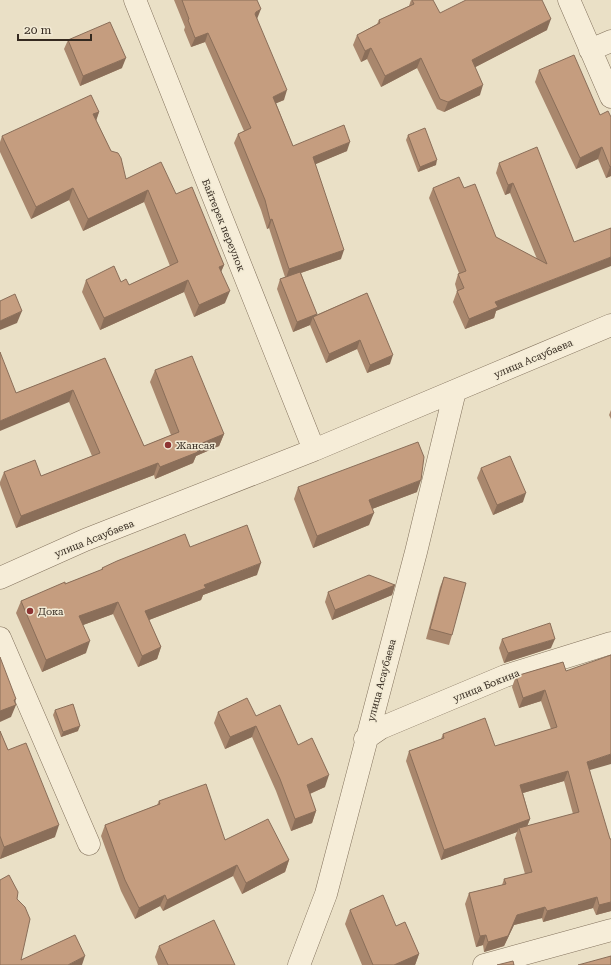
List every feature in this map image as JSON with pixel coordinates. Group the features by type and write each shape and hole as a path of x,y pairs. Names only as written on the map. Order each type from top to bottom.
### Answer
{"street":[{"name":"Байтерек переулок","path":"135,0 314,450"},
{"path":"568,0 611,97"},
{"path":"590,50 611,41"},
{"name":"улица Асаубаева","path":"0,578 85,540 314,450 611,325"},
{"name":"улица Асаубаева","path":"298,965 326,894 365,739 416,552 455,391"},
{"path":"0,638 89,844"},
{"name":"улица Бокина","path":"365,739 381,728 505,676 611,643"},
{"path":"484,965 611,930"}],"building":[{"path":"182,0 257,0 261,9 255,14 287,90 273,97 293,146 344,125 350,142 313,157 344,250 289,269 272,219 270,220 265,200 238,134 251,128 208,33 195,38"},
{"path":"412,0 433,0 440,13 466,0 542,0 551,19 472,60 483,85 448,102 440,99 421,58 385,76 371,48 365,51 357,35 380,23 379,20 414,4"},
{"path":"110,22 126,58 83,76 68,40"},
{"path":"574,55 600,115 608,111 611,117 610,167 602,147 580,158 539,70"},
{"path":"91,95 99,112 93,114 111,151 118,153 121,158 126,179 161,162 176,194 192,187 224,265 219,267 230,291 199,305 188,280 104,318 86,280 114,266 121,282 126,279 129,285 178,262 148,190 88,219 73,188 36,207 2,136"},
{"path":"425,128 437,160 420,167 408,135"},
{"path":"537,147 574,242 611,228 611,257 495,302 498,307 469,319 457,291 464,288 458,274 466,271 433,188 459,177 464,188 475,184 496,237 547,264 513,183 508,185 499,163"},
{"path":"300,272 317,314 297,322 280,279"},
{"path":"367,293 393,355 370,365 360,340 329,354 313,317"},
{"path":"15,294 22,311 0,321 0,301"},
{"path":"0,352 16,393 105,358 144,446 179,432 155,370 192,356 224,434 195,446 198,452 160,467 158,463 21,516 4,472 35,460 41,476 100,453 73,390 0,421"},
{"path":"418,442 424,457 421,480 369,500 374,513 317,536 298,487"},
{"path":"510,456 526,493 497,505 481,468"},
{"path":"247,525 261,563 204,585 206,588 145,611 161,647 142,656 118,602 79,616 90,641 46,660 21,601 65,582 65,584 103,569 102,568 117,561 185,534 190,547"},
{"path":"369,575 395,585 335,610 328,592"},
{"path":"444,577 466,583 452,635 430,629"},
{"path":"550,623 555,639 508,653 502,639"},
{"path":"611,655 611,754 587,762 611,839 611,902 599,905 597,897 547,911 545,907 517,915 508,936 488,942 486,935 480,936 469,893 506,884 504,879 532,872 519,828 579,812 568,771 520,785 530,819 444,850 409,751 444,738 443,734 485,718 495,746 557,727 545,690 523,698 516,676 563,662 566,671"},
{"path":"0,657 16,699 14,700 16,705 0,711"},
{"path":"247,698 256,716 280,705 298,745 312,738 329,775 307,785 316,811 295,819 280,779 256,726 230,737 218,712"},
{"path":"73,704 80,726 63,732 55,710"},
{"path":"0,731 8,750 26,743 59,825 4,847 0,836"},
{"path":"206,784 225,840 268,819 289,860 246,883 237,865 167,900 165,895 139,908 125,880 105,825 160,804 159,801"},
{"path":"9,875 18,892 17,899 25,907 30,919 21,960 75,935 85,956 68,965 0,965 0,880"},
{"path":"383,895 396,926 405,922 419,954 394,965 373,965 350,910"},
{"path":"214,920 235,965 168,965 159,946"},
{"path":"611,956 611,965 578,965"},
{"path":"513,961 514,965 497,965"}],"place":[{"name":"Жансая","path":"168,445"},
{"name":"Дока","path":"30,611"}]}
